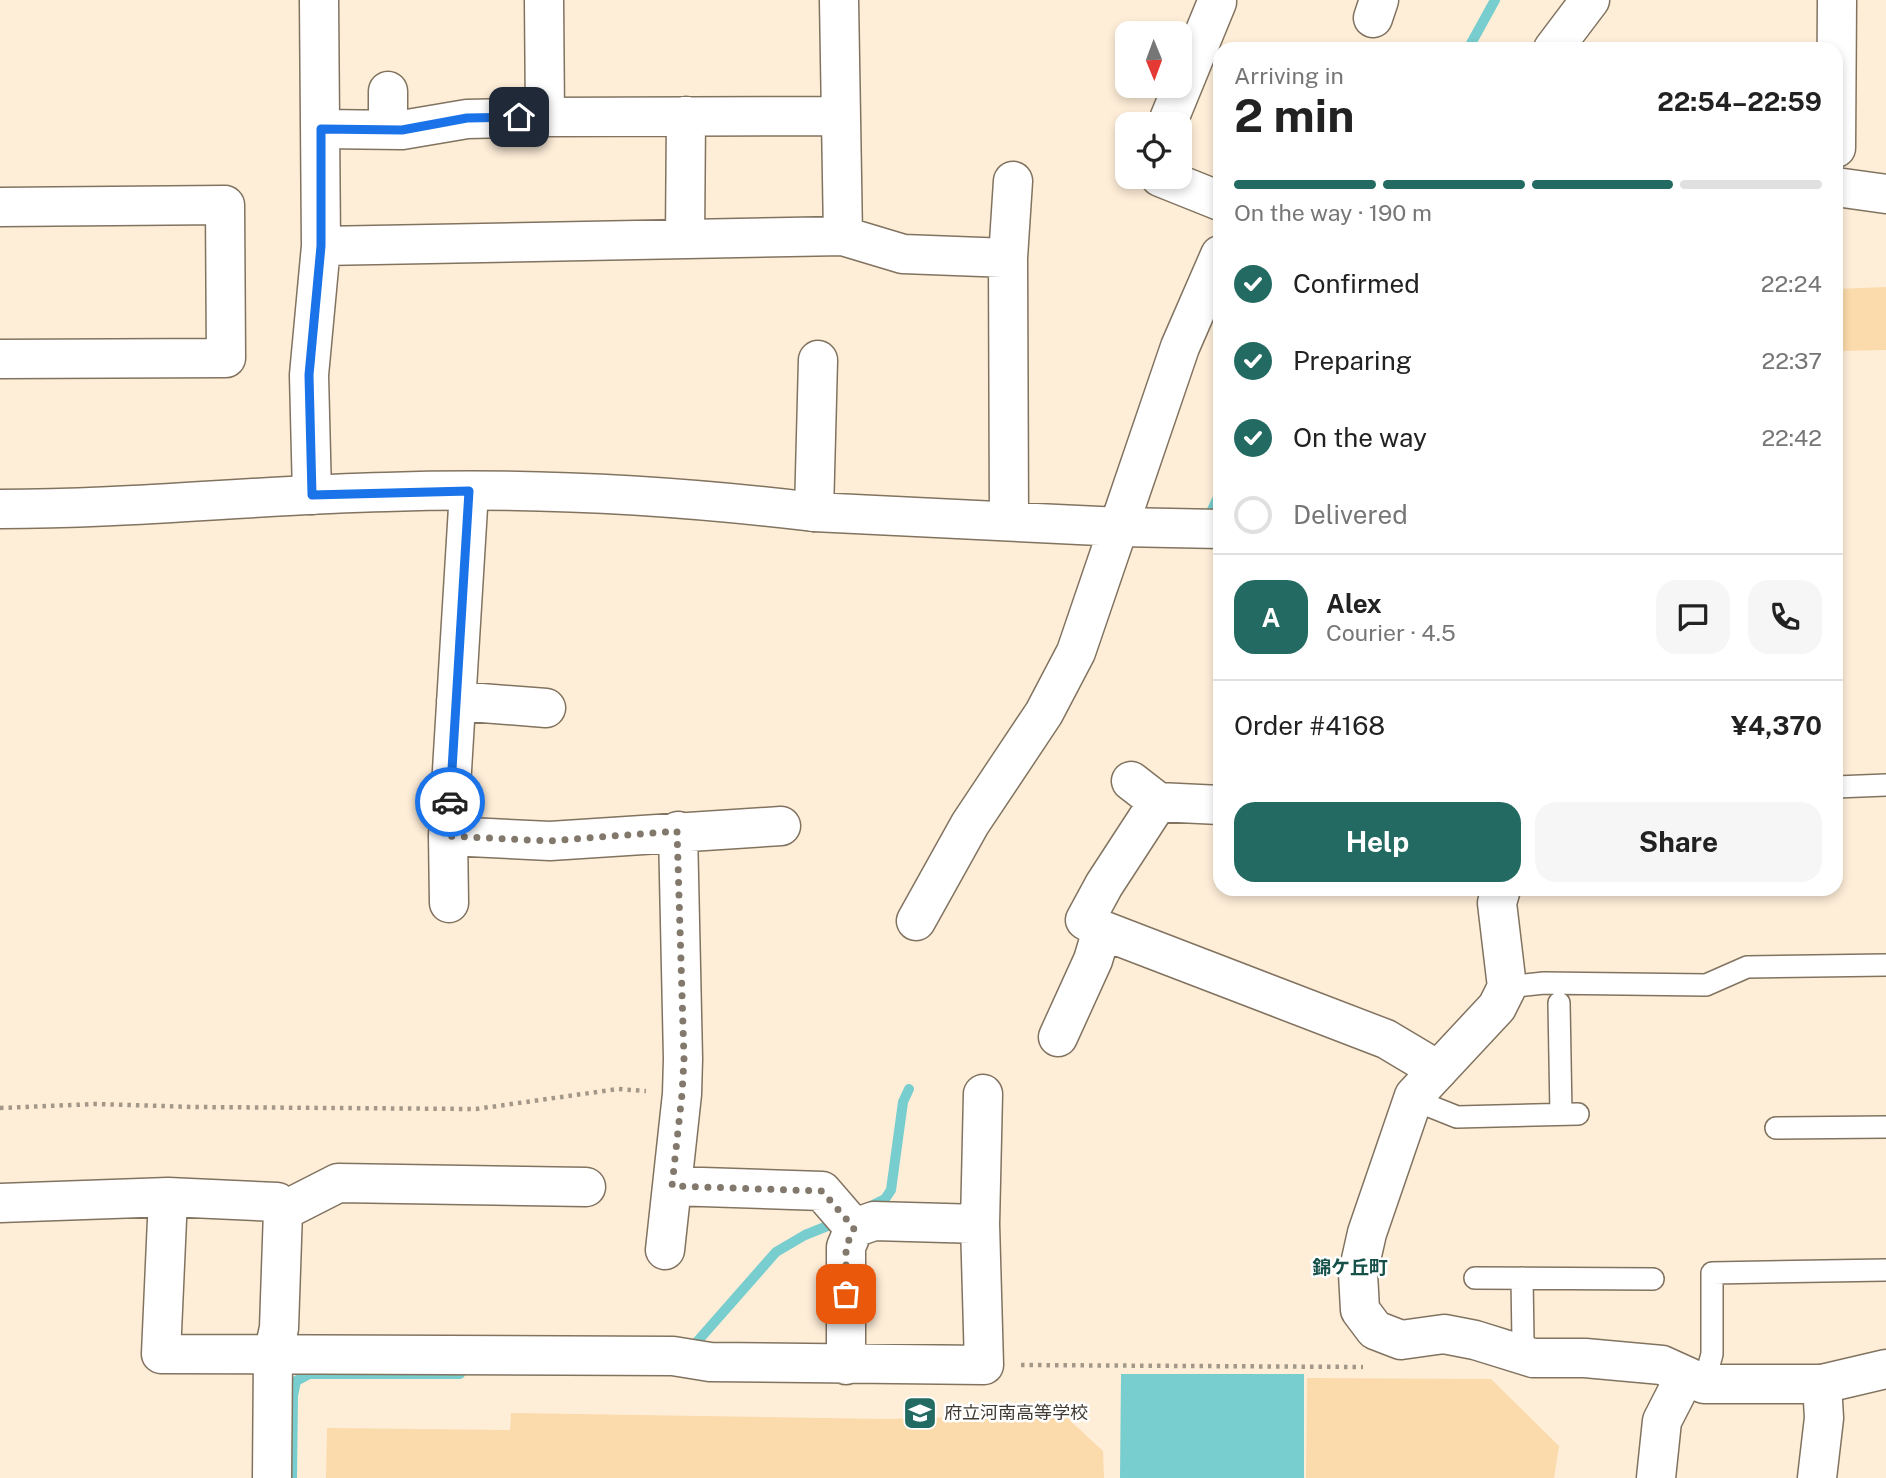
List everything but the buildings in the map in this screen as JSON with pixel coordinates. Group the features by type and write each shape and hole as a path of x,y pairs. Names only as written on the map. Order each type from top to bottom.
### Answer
{"street":[{"path":"312,495 309,375 321,246 319,0"},
{"path":"544,0 545,117"},
{"path":"839,0 843,236"},
{"path":"1558,42 1590,0"},
{"path":"1837,0 1837,42"},
{"path":"1172,112 1217,2"},
{"path":"388,90 388,130"},
{"path":"321,129 402,130 467,118 841,116"},
{"path":"685,239 686,117"},
{"path":"1009,522 1008,258 1013,181"},
{"path":"1843,188 1886,194"},
{"path":"1190,189 1213,198"},
{"path":"0,207 225,205 226,358 0,359"},
{"path":"321,246 843,236 903,254 1008,258"},
{"path":"916,921 964,834 1044,713 1076,652 1180,347 1213,271"},
{"path":"814,512 818,360"},
{"path":"449,903 448,836 469,491"},
{"path":"0,509 469,491 714,500 814,512 1009,522 1213,528"},
{"path":"456,701 546,708"},
{"path":"1213,804 1144,792 1104,886 1086,920 1102,930 1386,1039 1426,1083"},
{"path":"448,836 550,841 781,826"},
{"path":"666,1250 684,1059 677,831"},
{"path":"1499,896 1497,903 1507,987 1497,1007 1426,1083 1367,1233 1358,1273 1360,1310 1375,1330 1401,1340 1444,1334 1475,1340 1533,1358 1586,1358 1662,1365 1694,1380 1822,1384 1886,1369"},
{"path":"1058,1037 1093,960 1102,930"},
{"path":"168,1197 161,1354 681,1357 710,1362 984,1365 980,1224 983,1094"},
{"path":"283,1212 338,1183 586,1187"},
{"path":"672,1186 822,1191 848,1221 846,1365"},
{"path":"0,1203 168,1197 277,1202 283,1212 279,1328 273,1356 272,1478"},
{"path":"848,1221 980,1224"},
{"path":"1656,1478 1662,1421 1694,1380"},
{"path":"1817,1478 1824,1418 1822,1384"}],"lane":[{"path":"1843,786 1886,785"},
{"path":"1507,987 1544,983 1706,985 1747,967 1886,965"},
{"path":"1426,1083 1432,1107 1457,1117 1569,1114 1559,1003"},
{"path":"1776,1128 1886,1127"},
{"path":"1694,1380 1712,1354 1712,1273 1886,1270"},
{"path":"1475,1278 1653,1279"},
{"path":"1520,1354 1523,1341 1521,1278"}],"path":[{"path":"0,1108 95,1104 476,1109 618,1089 682,1094"},
{"path":"984,1365 1374,1367 1401,1340"}],"shaded area":[{"path":"1886,287 1886,350 1843,351 1843,289"},
{"path":"1307,1378 1491,1379 1559,1446 1554,1478 1306,1478"},
{"path":"511,1413 887,1419 1063,1414 1103,1451 1104,1478 326,1478 327,1428 510,1430"}],"water":[{"path":"1121,1374 1304,1374 1304,1478 1120,1478"}],"waterway":[{"path":"1472,42 1495,0"},
{"path":"867,1208 885,1199 891,1190 903,1102 909,1089"},
{"path":"688,1352 776,1252 805,1235 840,1221"},
{"path":"292,1478 293,1396 296,1381 309,1374 460,1374"}],"way so far":[{"path":"450,802 448,836 550,841 677,831 684,1059 672,1186 822,1191 854,1228 846,1247 846,1294"}],"place":[{"name":"府立河南高等学校","path":"920,1413"}],"district":[{"name":"錦ケ丘町","path":"1350,1267"}],"route":[{"path":"450,802 469,491 312,495 309,375 321,246 321,129 402,130 467,118 519,117"}]}
